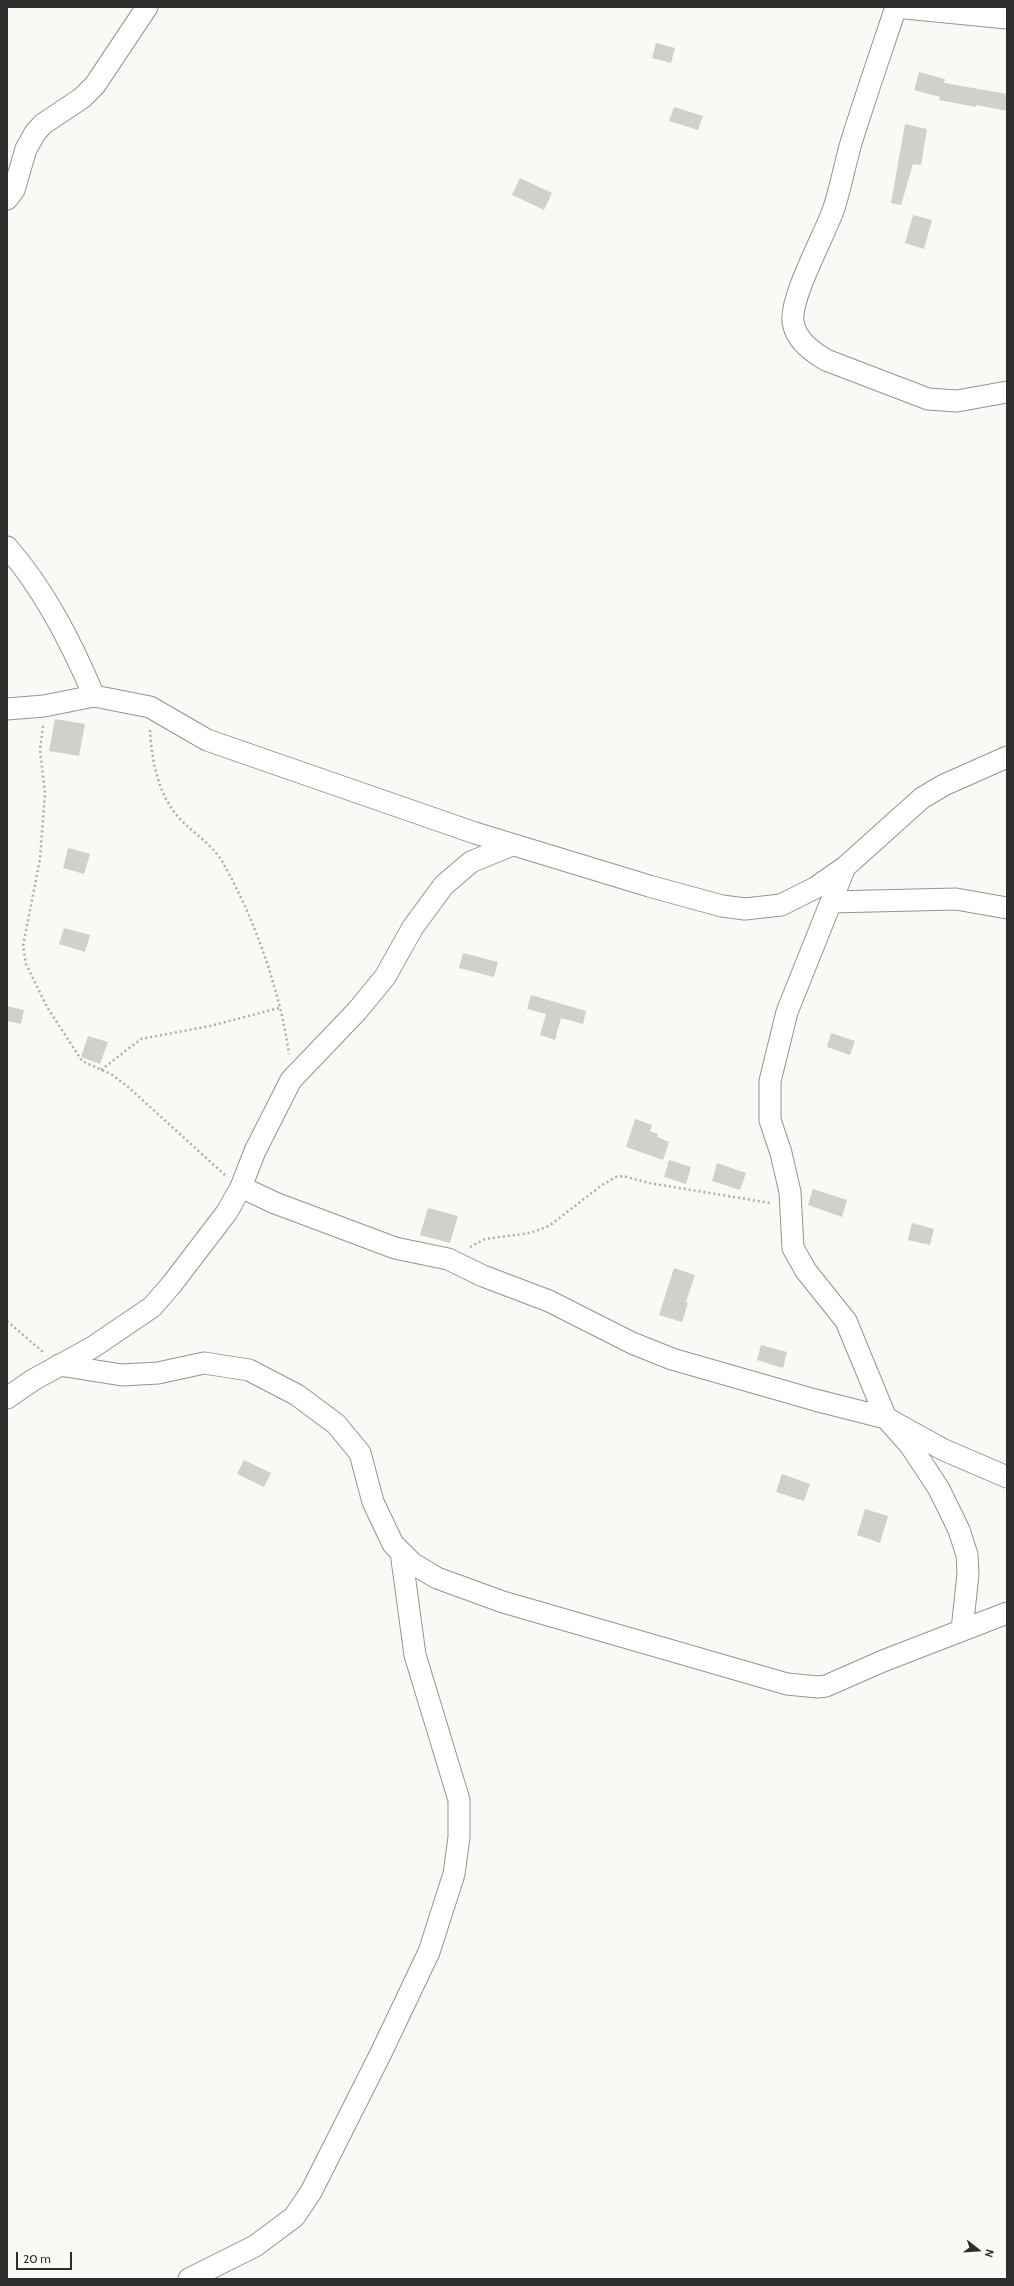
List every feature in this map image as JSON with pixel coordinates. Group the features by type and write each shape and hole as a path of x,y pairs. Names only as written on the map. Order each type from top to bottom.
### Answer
{"street":[{"path":"7,199 14,190 26,149 35,133 44,124 82,98 95,85 147,7"},
{"path":"1007,18 946,10 895,7 851,144 834,209 797,299 793,316 796,332 803,343 814,353 826,360 919,397 957,401 1007,392"},
{"path":"7,547 24,566 55,618 79,661 94,696"},
{"path":"7,709 44,706 94,696 150,707 207,740 512,845 649,886 722,906 745,909 781,905 815,888 845,867 922,798 944,785 1007,757"},
{"path":"7,1398 59,1365 99,1343 152,1307 172,1284 227,1212 241,1187 255,1151 292,1080 357,1011 385,977 413,927 444,885 471,862 512,845"},
{"path":"845,867 787,1012 770,1081 770,1120 781,1153 790,1192 793,1248 806,1271 846,1321 886,1418 910,1446 938,1489 959,1530 967,1556 968,1574 962,1630"},
{"path":"831,902 956,899 1007,908"},
{"path":"241,1187 275,1203 395,1248 448,1259 483,1276 549,1301 632,1343 672,1359 815,1400 886,1418 944,1450 1007,1477"},
{"path":"59,1365 122,1375 138,1375 204,1363 249,1370 297,1395 336,1424 360,1453 373,1502 393,1544 412,1563 437,1578 503,1602 787,1684 818,1687 826,1686 1007,1613"},
{"path":"189,2279 254,2246 294,2217 311,2192 382,2053 429,1952 454,1874 459,1837 459,1800 415,1655 401,1552"}],"path":[{"path":"44,706 40,750 45,793 41,840 32,904 23,946 26,964 51,1014 82,1061 111,1074 127,1086 206,1160 241,1187"},
{"path":"150,707 152,758 162,791 183,822 223,861 248,911 286,1031 292,1080"},
{"path":"101,1070 141,1039 210,1026 279,1008"},
{"path":"448,1259 485,1239 530,1233 549,1226 602,1185 616,1177 623,1176 649,1183 668,1185 697,1192 790,1207"},
{"path":"7,1321 22,1336 59,1365"}],"building":[{"path":"656,43 675,48 671,63 652,58"},
{"path":"919,72 945,79 944,83 1007,94 1007,111 939,100 940,97 914,90"},
{"path":"674,107 703,116 698,130 669,121"},
{"path":"905,124 927,129 921,165 913,164 901,205 891,203"},
{"path":"520,178 552,193 544,210 512,195"},
{"path":"913,215 932,220 924,249 905,243"},
{"path":"55,719 85,724 79,756 49,751"},
{"path":"68,848 90,854 84,874 63,868"},
{"path":"64,928 90,935 85,952 59,944"},
{"path":"463,953 498,962 494,977 459,968"},
{"path":"531,995 586,1011 583,1024 561,1018 555,1040 540,1035 546,1014 527,1009"},
{"path":"7,1006 24,1010 21,1024 7,1021"},
{"path":"831,1033 855,1041 850,1055 827,1047"},
{"path":"88,1036 108,1042 100,1064 81,1057"},
{"path":"635,1119 652,1125 650,1131 658,1134 657,1137 669,1142 663,1160 626,1147"},
{"path":"669,1160 691,1167 686,1184 664,1177"},
{"path":"717,1163 746,1173 740,1190 712,1181"},
{"path":"813,1189 847,1200 842,1217 808,1205"},
{"path":"428,1208 458,1216 450,1243 420,1235"},
{"path":"912,1223 934,1229 930,1245 908,1240"},
{"path":"674,1268 695,1275 686,1302 688,1303 682,1322 659,1315"},
{"path":"761,1345 787,1352 783,1368 757,1360"},
{"path":"244,1460 271,1473 264,1487 237,1474"},
{"path":"782,1474 810,1484 804,1501 776,1492"},
{"path":"865,1509 888,1516 880,1543 857,1535"}]}
